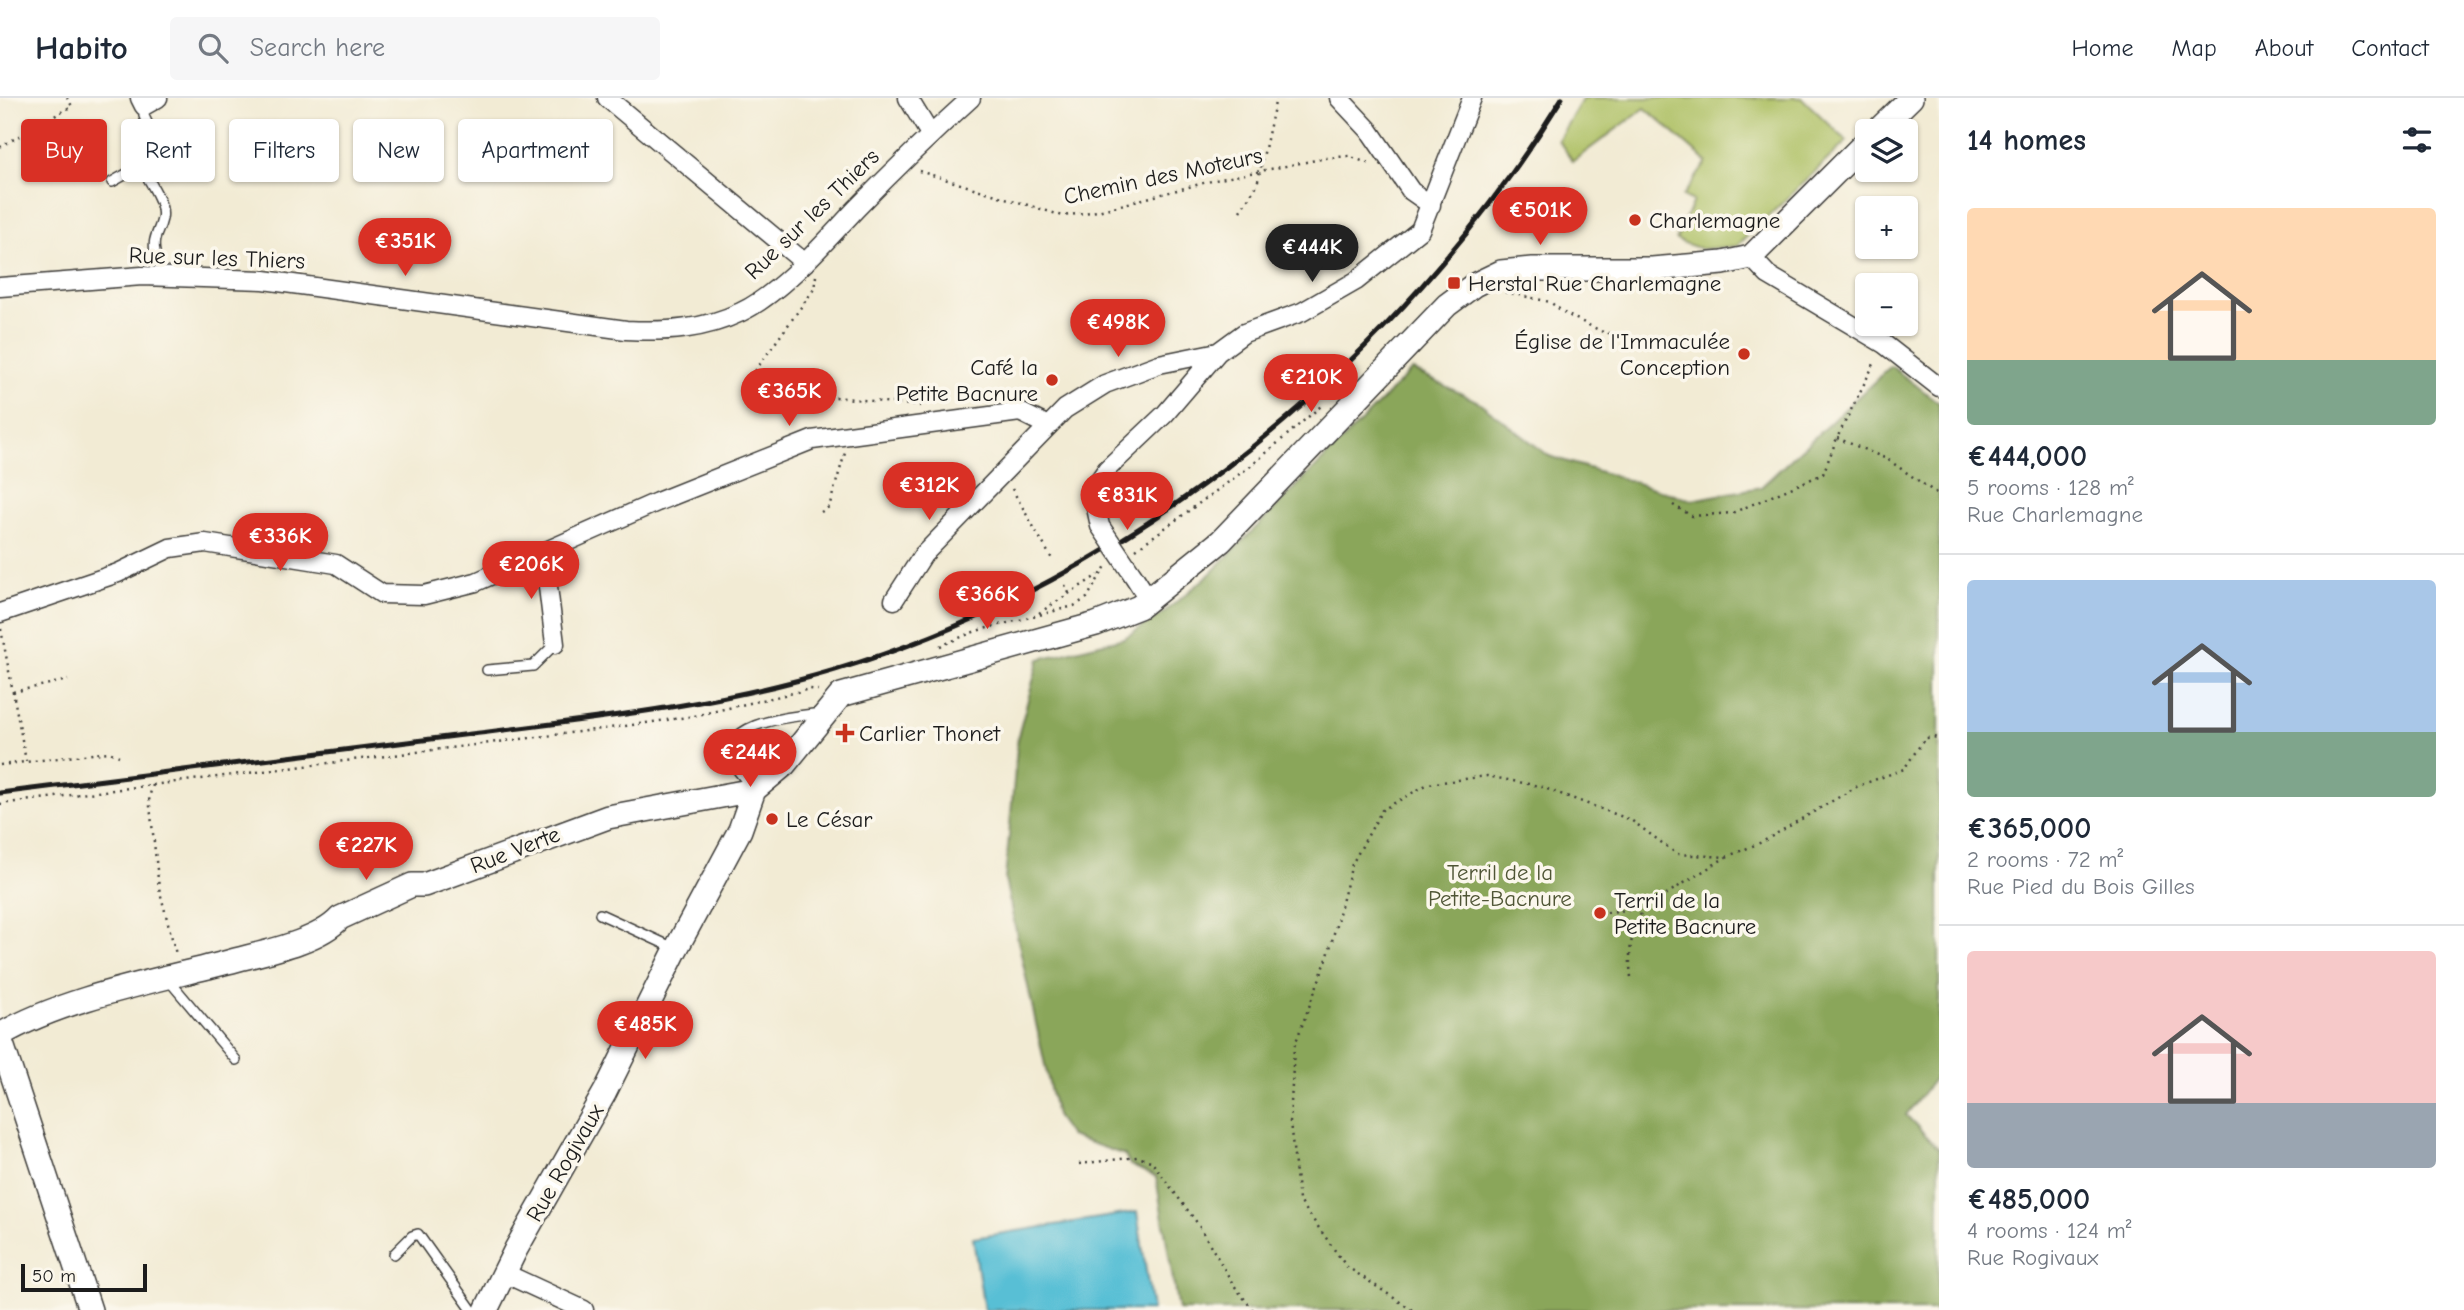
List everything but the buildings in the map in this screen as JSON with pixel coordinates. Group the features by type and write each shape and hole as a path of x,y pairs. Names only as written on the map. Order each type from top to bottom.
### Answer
{"street":[{"path":"607,98 804,263"},
{"path":"908,98 930,134"},
{"name":"Rue sur les Thiers","path":"0,287 142,276 264,280 626,330 680,331 700,327 744,311 804,263 930,134 971,98"},
{"path":"1339,98 1369,130 1411,191 1431,205"},
{"path":"1149,600 1100,526 1094,488 1107,469 1165,414 1218,352 1244,333 1302,312 1356,281 1420,230 1472,98"},
{"path":"1889,119 1911,98"},
{"path":"754,790 784,765 841,695 1096,624 1149,600 1221,541 1447,305 1479,283 1505,272 1532,269 1652,269 1723,263 1751,257 1855,153"},
{"path":"1751,257 1768,275 1884,344 1939,387"},
{"path":"894,600 923,555 1065,409 1105,384 1159,364 1218,352"},
{"path":"0,613 118,573 170,548 188,543 205,543 336,564 382,594 424,595 466,584 544,554 657,502 799,445 849,432 1020,412 1048,426"},
{"path":"544,554 555,644"},
{"name":"Rue Verte","path":"0,1036 23,1021 281,947 332,927 340,918 412,885 424,885 608,817 754,790"},
{"name":"Rue Rogivaux","path":"486,1310 605,1093 744,819 754,790"},
{"path":"719,798 740,809 744,819"},
{"path":"0,1036 90,1310"},
{"path":"504,1273 584,1310"}],"lane":[{"path":"145,119 147,101"},
{"path":"112,181 121,176"},
{"path":"149,182 163,209 162,220 153,239 155,252"},
{"path":"487,670 533,666 555,644"},
{"path":"754,790 734,765 734,741 741,732 749,726 830,707"},
{"path":"600,914 676,949"},
{"path":"174,976 236,1060"},
{"path":"394,1254 412,1236 418,1234 472,1310"}],"path":[{"path":"0,147 72,106 67,98"},
{"path":"1240,211 1257,185 1276,98"},
{"name":"Chemin des Moteurs","path":"899,165 1063,216 1098,211 1215,180 1349,156 1387,171 1396,171"},
{"path":"804,263 817,277 814,289 745,385 747,388 928,407"},
{"path":"1479,283 1497,290 1550,302 1566,314 1603,332 1661,342"},
{"path":"1673,505 1692,516 1732,513 1823,474 1837,438 1884,344"},
{"path":"1136,549 1252,465 1330,397"},
{"path":"821,512 829,507 849,432"},
{"path":"1837,438 1887,459 1939,495"},
{"path":"1003,473 1052,559"},
{"path":"1037,615 1098,575 1107,565"},
{"path":"930,649 976,631 1074,606 1087,598 1098,575"},
{"path":"1065,585 1069,593"},
{"path":"0,626 26,761"},
{"path":"13,692 68,680"},
{"path":"0,804 656,721 810,689 824,691 830,707"},
{"path":"1600,913 1643,908 1726,858 1762,842 1858,786 1904,769 1925,738 1939,737"},
{"path":"0,765 109,752 119,756"},
{"path":"1412,1310 1346,1266 1299,1200 1290,1122 1294,1046 1328,956 1352,864 1382,810 1428,784 1488,776 1539,786 1631,820 1677,854 1726,858"},
{"path":"153,785 149,797 159,888 174,976"},
{"path":"1631,977 1630,946 1635,922 1643,908"},
{"path":"1079,1164 1137,1157 1151,1161 1198,1224 1233,1284 1253,1310"}],"green space":[{"path":"1583,98 1802,98 1847,141 1737,246 1701,249 1676,240 1693,201 1683,196 1707,162 1645,108 1573,161 1558,140"},
{"name":"Terril de la Petite-Bacnure","path":"1891,366 1939,403 1939,1073 1906,1115 1939,1149 1938,1310 1178,1310 1156,1177 1130,1165 1125,1155 1070,1136 1056,1116 1005,880 1018,736 1039,659 1124,638 1162,614 1210,574 1412,370 1479,402 1549,456 1692,500 1761,487"}],"water":[{"path":"1137,1212 1152,1310 984,1310 973,1238"}],"railway":[{"path":"0,793 551,724 694,703 742,694 835,670 945,631 1052,580 1153,519 1250,449 1339,371 1422,286 1496,194 1562,98"}],"place":[{"name":"Charlemagne","path":"1635,220"},
{"name":"Herstal Rue Charlemagne","path":"1454,283"},
{"name":"Église de l'Immaculée Conception","path":"1744,354"},
{"name":"Café la Petite Bacnure","path":"1052,380"},
{"name":"Carlier Thonet","path":"845,733"},
{"name":"Le César","path":"772,819"},
{"name":"Terril de la Petite Bacnure","path":"1600,913"}]}
